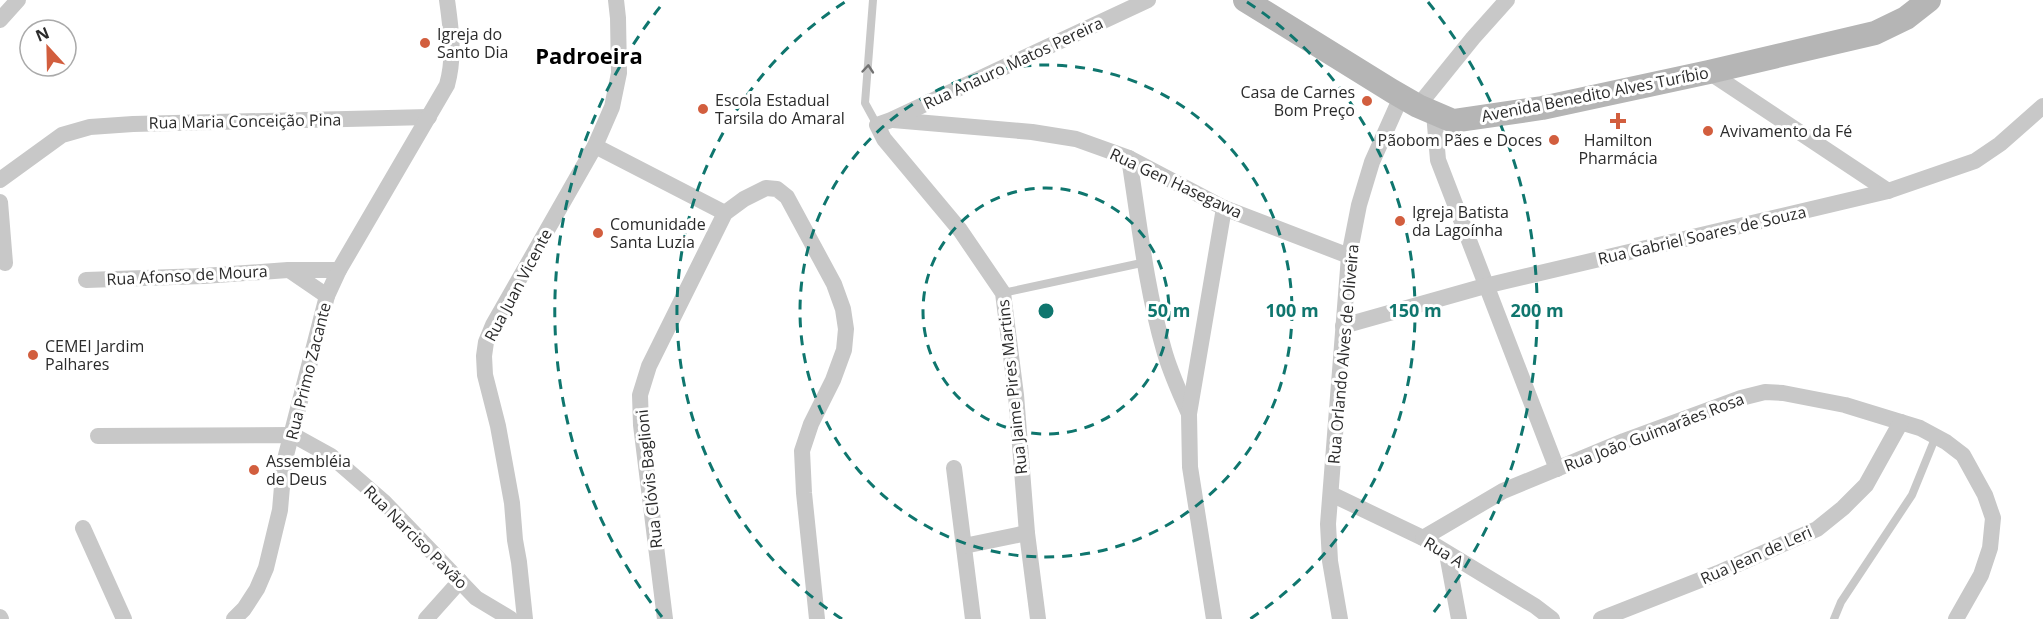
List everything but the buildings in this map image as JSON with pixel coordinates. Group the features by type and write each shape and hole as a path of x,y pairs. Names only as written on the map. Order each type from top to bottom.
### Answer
{"main road":[{"name":"Avenida Benedito Alves Turíbio","path":"1245,0 1418,105 1453,121 1531,109 1709,72 1875,33 1909,9 1929,0"}],"street":[{"path":"3,19 18,0"},
{"name":"Rua Primo Zacante","path":"234,619 244,609 266,568 280,510 284,463 327,296 339,270 447,85 452,68 452,43 447,0"},
{"name":"Rua Juan Vicente","path":"525,619 519,562 514,540 512,503 498,426 485,375 484,356 493,325 595,146 612,107 619,74 616,0"},
{"name":"Rua Anauro Matos Pereira","path":"884,122 1148,0"},
{"name":"Rua Orlando Alves de Oliveira","path":"1340,619 1330,561 1328,524 1349,256 1359,205 1372,162 1507,0"},
{"path":"1709,72 1888,191"},
{"path":"1418,105 1485,286 1557,468"},
{"name":"Rua Gabriel Soares de Souza","path":"1344,326 1485,286 1888,191 1974,160 2000,144 2043,106"},
{"name":"Rua Maria Conceição Pina","path":"0,180 62,135 90,127 429,117"},
{"name":"Rua Gen Hasegawa","path":"884,122 1032,132 1076,139 1129,158 1224,208 1349,256"},
{"name":"Rua Jaime Pires Martins","path":"884,122 884,139 960,230 1003,294 1016,395 1027,533 1038,619"},
{"path":"595,146 725,213"},
{"path":"1129,158 1155,314 1175,383 1189,414"},
{"name":"Rua Clóvis Baglioni","path":"665,619 641,425 640,395 649,366 725,213 744,199 766,188 777,189 787,197 834,284 843,309 846,329 844,350 833,380 811,424 802,452 817,619"},
{"path":"0,202 5,263"},
{"path":"1214,619 1190,467 1189,414 1224,208"},
{"name":"Rua Afonso de Moura","path":"288,270 327,296"},
{"name":"Rua Afonso de Moura","path":"87,280 288,270 339,270"},
{"name":"Rua João Guimarães Rosa","path":"1423,538 1503,491 1557,468 1720,406 1765,392 1783,393 1845,405 1901,422 1936,436 1963,455 1986,495 1993,518 1990,548 1981,575 1956,619"},
{"name":"Rua Jean de Leri","path":"1601,619 1718,573 1817,529 1844,508 1866,485 1901,422"},
{"path":"98,436 293,435"},
{"name":"Rua Narciso Pavão","path":"293,435 331,456 384,502 476,598 511,619"},
{"path":"954,468 973,619"},
{"name":"Rua A","path":"1331,494 1423,538 1536,606 1552,619"},
{"path":"82,528 124,619"},
{"path":"964,546 1027,533"},
{"path":"1447,554 1459,619"},
{"path":"426,619 460,581"}],"lane":[{"path":"873,0 865,103 884,122"},
{"path":"1003,294 1146,262"},
{"path":"1834,619 1840,602 1912,495 1936,436"}],"place":[{"name":"Igreja do Santo Dia","path":"425,43"},
{"name":"Casa de Carnes Bom Preço","path":"1367,101"},
{"name":"Escola Estadual Tarsila do Amaral","path":"703,109"},
{"name":"Hamilton Pharmácia","path":"1618,121"},
{"name":"Avivamento da Fé","path":"1708,131"},
{"name":"Pãobom Pães e Doces","path":"1554,140"},
{"name":"Igreja Batista da Lagoínha","path":"1400,221"},
{"name":"Comunidade Santa Luzia","path":"598,233"},
{"name":"CEMEI Jardim Palhares","path":"33,355"},
{"name":"Assembléia de Deus","path":"254,470"}],"district":[{"name":"Padroeira","path":"589,56"}]}
